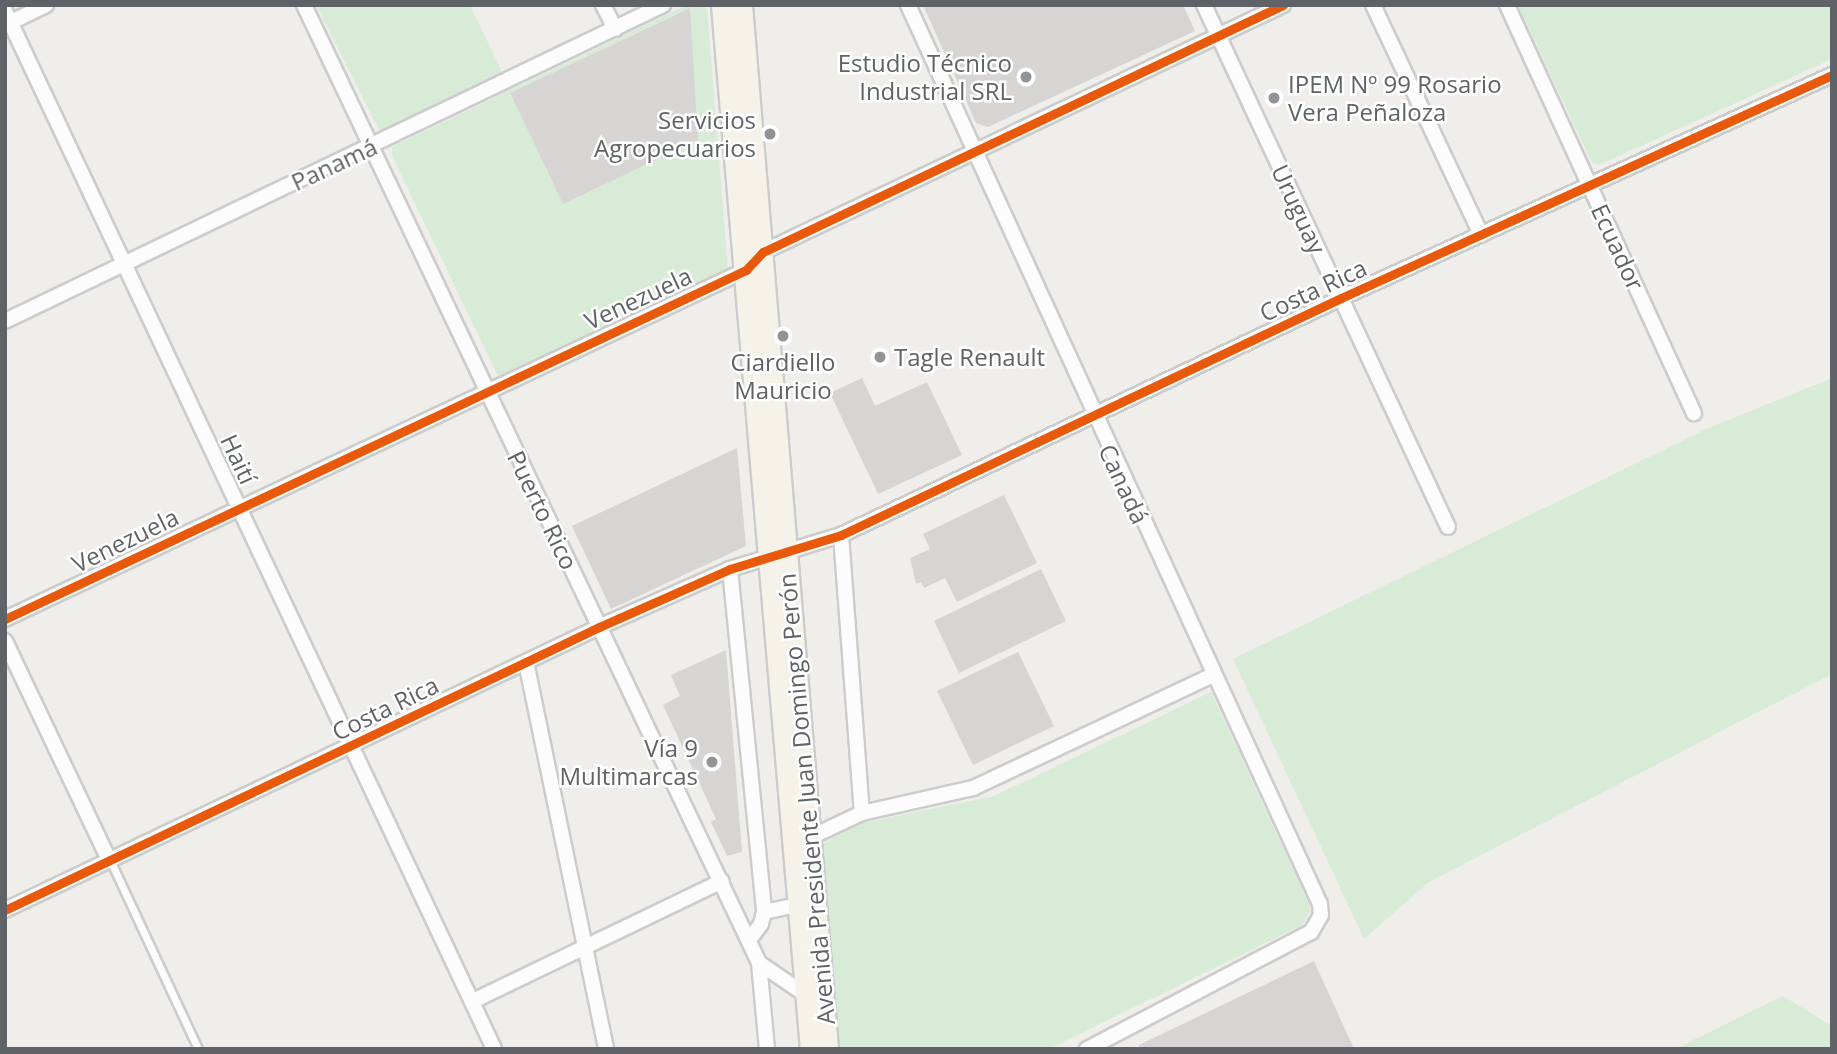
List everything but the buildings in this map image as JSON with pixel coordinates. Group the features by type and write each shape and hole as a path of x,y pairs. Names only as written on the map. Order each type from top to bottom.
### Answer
{"main road":[{"name":"Avenida Presidente Juan Domingo Perón","path":"722,5 746,270 809,838 827,1049"},
{"name":"Avenida Presidente Juan Domingo Perón","path":"741,5 763,252 798,905 811,1049"}],"street":[{"path":"7,19 46,5"},
{"name":"Puerto Rico","path":"303,5 759,962"},
{"path":"603,5 615,29"},
{"name":"Panamá","path":"5,321 663,5"},
{"name":"Canadá","path":"908,5 1092,415 1320,904 1318,924 1311,932 1087,1049"},
{"name":"Uruguay","path":"1204,5 1448,527"},
{"name":"Venezuela","path":"5,620 240,505 746,270 763,252 1283,5"},
{"path":"1373,5 1481,235"},
{"name":"Ecuador","path":"1507,5 1694,413"},
{"name":"Haití","path":"7,19 354,744 495,1049"},
{"name":"Costa Rica","path":"5,910 599,627 730,569 778,552 814,546 841,535 1341,298 1589,183 1832,75"},
{"path":"841,535 862,813"},
{"path":"730,569 764,912 761,924 749,940"},
{"path":"5,641 109,860"},
{"path":"526,662 606,1049"},
{"path":"809,838 862,813 973,788 1213,675"},
{"path":"473,1000 722,881"},
{"path":"764,912 798,905"},
{"path":"759,962 806,995"},
{"path":"759,962 767,1049"}],"lane":[{"path":"109,860 198,1049"}],"green space":[{"path":"316,5 470,5 503,74 380,132"},
{"path":"687,5 707,8 728,270 498,376 392,156 392,147","holes":["689,8 698,140 563,204 510,93"]},
{"path":"1518,5 1832,5 1832,59 1599,165 1592,163"},
{"path":"1832,378 1832,674 1429,882 1364,939 1233,659 1711,427"},
{"path":"1211,692 1309,904 1310,911 1302,925 1049,1049 836,1049 816,847 862,823 994,796"},
{"path":"1783,996 1832,1026 1832,1049 1675,1049"}],"cycle path":[{"path":"5,619 746,270 763,252 1283,5"},
{"path":"5,910 599,627 730,569 841,535 1341,298 1832,75"}],"place":[{"name":"Estudio Técnico Industrial SRL","path":"1026,77"},
{"name":"IPEM Nº 99 Rosario Vera Peñaloza","path":"1274,98"},
{"name":"Servicios Agropecuarios","path":"770,134"},
{"name":"Ciardiello Mauricio","path":"783,336"},
{"name":"Tagle Renault","path":"880,357"},
{"name":"Vía 9 Multimarcas","path":"712,762"}]}
